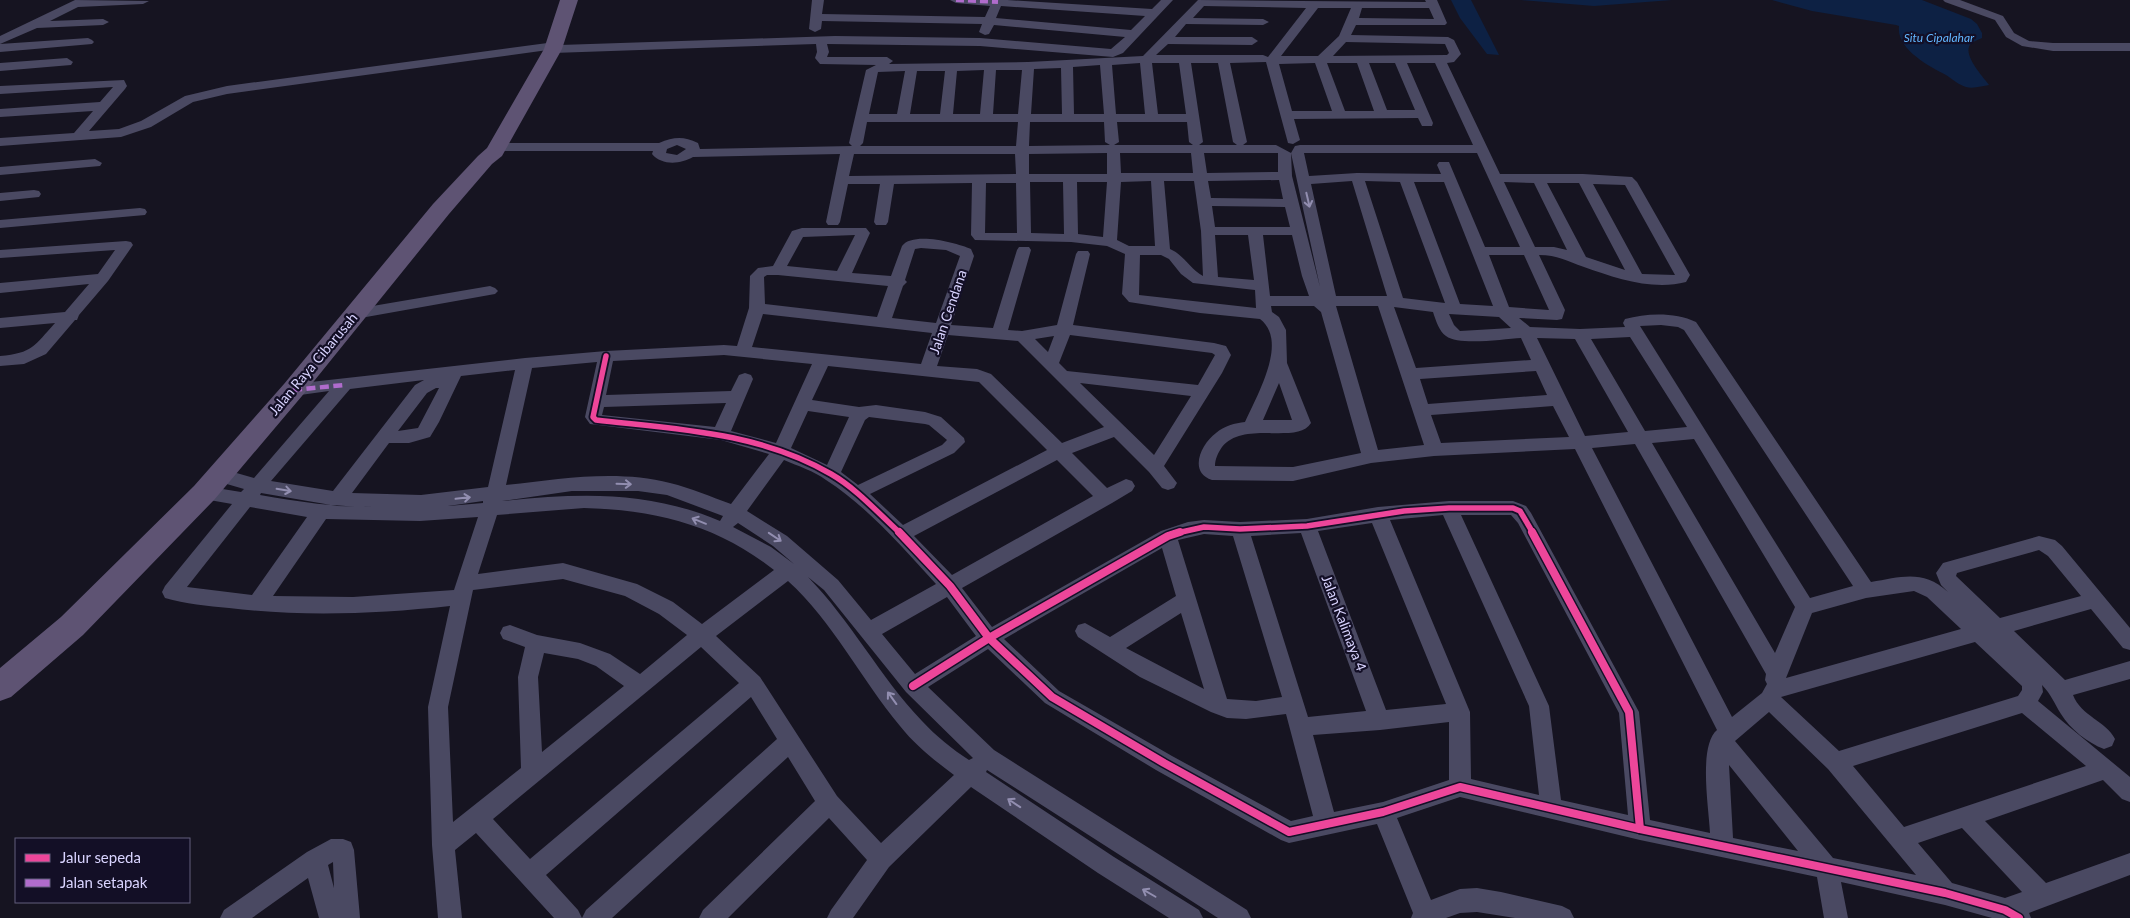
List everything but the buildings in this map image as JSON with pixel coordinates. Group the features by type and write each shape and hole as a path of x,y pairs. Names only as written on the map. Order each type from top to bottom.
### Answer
{"main road":[{"name":"Jalan Raya Cibarusah","path":"0,687 72,626 212,484 293,390 441,209 496,149 554,48 569,0"}],"street":[{"path":"0,29 59,0"},
{"path":"818,0 817,42 823,52 821,58 824,62 971,61 975,59 980,42 998,1"},
{"path":"956,0 998,1 1153,13"},
{"path":"0,142 121,133 132,130 189,99 227,90 373,69 554,48 817,42 980,42 1113,53 1119,50 1132,34 1168,0"},
{"path":"1949,0 1999,18 2010,35 2026,44 2061,47 2130,47"},
{"path":"0,41 81,2 143,1"},
{"path":"1152,117 1146,59 1202,2 1432,3 1441,22 1352,21"},
{"path":"1320,60 1335,49 1344,38 1352,21 1357,2"},
{"path":"1308,3 1268,60 1288,146 1303,180 1328,286 1325,304"},
{"path":"817,17 989,21 1132,34"},
{"path":"1182,21 1263,22"},
{"path":"30,26 103,22"},
{"path":"833,222 842,180 862,118 872,70 877,68 1028,66 1146,59 1362,61 1440,60 1454,57 1448,40 1344,38"},
{"path":"1164,40 1252,41"},
{"path":"0,48 88,42"},
{"path":"1185,59 1208,231 1200,308"},
{"path":"1223,59 1240,142"},
{"path":"1268,60 1286,115 1288,146 1285,176 1309,276 1325,304 1372,457"},
{"path":"1320,60 1340,115"},
{"path":"1286,115 1382,115 1425,120 1400,60"},
{"path":"1133,250 1130,294 1134,299 1200,308 1263,300 1325,304 1390,302 1552,316 1558,313 1440,60"},
{"path":"1362,61 1382,115"},
{"path":"0,67 67,62"},
{"path":"1106,62 1114,176 1110,242"},
{"path":"1067,63 1068,117"},
{"path":"986,117 990,66"},
{"path":"999,335 1024,244 1022,146 1028,66"},
{"path":"903,118 912,67"},
{"path":"946,117 951,67"},
{"path":"0,90 120,83 121,86 79,136"},
{"path":"0,113 104,106"},
{"path":"862,118 1192,118"},
{"path":"1196,146 1240,142 1288,146"},
{"path":"496,149 660,150 664,158 672,159 682,158 691,150 852,146 1480,146"},
{"path":"0,171 95,163"},
{"path":"1303,180 1405,177 1447,171 1503,312 1526,332 1725,736 1827,869 1836,918"},
{"path":"842,180 1114,176 1285,176"},
{"path":"1157,177 1163,251"},
{"path":"1357,177 1410,374 1434,450"},
{"path":"1405,177 1446,308 1447,330 1452,334 1459,336 1526,332 1580,334 1634,332"},
{"path":"1070,178 1071,238"},
{"path":"1480,251 1554,251 1579,258 1588,264 1657,280 1674,281 1680,279 1683,274 1630,182 1627,180 1619,178 1494,178"},
{"path":"1538,178 1579,258"},
{"path":"1583,178 1636,276"},
{"path":"881,222 888,179"},
{"path":"979,179 978,235 984,238 1024,244 1071,238 1110,242 1119,247 1133,250 1163,251 1174,256 1186,271 1204,280 1263,300"},
{"path":"0,197 34,194"},
{"path":"1205,202 1292,203"},
{"path":"0,224 140,212"},
{"path":"1255,230 1263,300 1278,330 1279,363 1302,423 1295,426 1252,426 1222,435 1212,446 1206,463 1207,469 1212,473 1293,474 1372,457 1434,450 1580,443 1639,436 1699,432"},
{"path":"778,270 797,234 802,232 861,231 863,233 842,276"},
{"path":"1208,231 1298,231"},
{"name":"Jalan Cendana","path":"898,282 910,246 916,243 923,242 966,252 968,256 927,371"},
{"path":"0,254 126,245 103,278 72,316 40,350 24,359 0,361"},
{"path":"1051,364 1064,330 1083,254"},
{"path":"742,351 757,308 757,276 763,271 778,270 898,282 883,323"},
{"path":"0,288 103,278"},
{"path":"355,314 490,291"},
{"path":"757,308 999,335 1022,336 1064,330 1220,350 1222,355 1214,373 1155,466"},
{"path":"0,323 72,316"},
{"path":"1805,607 1699,432 1630,326 1635,322 1682,321 1690,326 1866,590"},
{"path":"1580,334 1639,436 1773,687 1945,893"},
{"path":"1022,336 1155,466 1168,483"},
{"path":"293,390 453,376 525,363 606,356 742,351 977,375 985,378 1106,498"},
{"path":"606,356 593,417 596,420 721,434 781,452 831,474 857,493 901,534 950,586 990,638 1052,697 1289,832 1303,831 1383,812 1460,787 1640,829 1945,893 2012,914 2043,896 2130,864"},
{"path":"722,530 781,452 822,360"},
{"path":"450,918 443,845 438,707 463,590 493,502 525,363"},
{"path":"1252,426 1279,363"},
{"path":"1410,374 1542,365"},
{"path":"384,437 409,437 424,433 432,422 453,376"},
{"path":"337,499 420,389 453,376"},
{"path":"1064,376 1201,391"},
{"path":"721,434 745,379"},
{"path":"344,385 252,492 172,592 258,603 419,602 463,590 563,571 630,590 666,608 702,635 753,683 829,803 882,859"},
{"path":"596,400 738,397"},
{"path":"1421,410 1558,400"},
{"path":"803,404 861,413 876,411 930,419 950,432 955,438 956,442 948,449 857,493"},
{"path":"831,474 861,413"},
{"path":"901,534 1058,452 1116,429"},
{"path":"212,484 252,492 321,512 427,513 493,502 572,484 638,484 669,488 736,512 801,557 831,585 914,686 986,757 1239,918"},
{"path":"868,632 1126,486"},
{"path":"252,492 337,499 421,502 593,501 620,503 651,507 680,514 722,530 754,547 788,570 818,600 903,713 922,735 971,774 1128,881 1191,918"},
{"path":"1449,508 1539,706 1551,807"},
{"path":"914,686 990,638 1168,536 1188,529 1204,527 1307,526 1378,514 1449,508 1513,508 1520,511 1525,518 1629,712 1640,829"},
{"path":"258,603 321,512"},
{"path":"1378,514 1460,712 1460,787"},
{"name":"Jalan Kalimaya 4","path":"1307,526 1380,721"},
{"path":"1240,528 1294,703 1326,824"},
{"path":"1168,536 1219,706"},
{"path":"1836,762 2025,703 2033,692 2031,682 1948,580 1946,573 1950,568 2044,543 2054,551 2130,642"},
{"path":"443,845 702,635 788,570"},
{"path":"1805,607 1866,590 1915,583 1925,586 1987,630 2061,690 2064,704 2077,719 2104,738"},
{"path":"1109,648 1187,599"},
{"path":"1773,687 2095,600"},
{"path":"1722,846 1717,753 1725,736 1773,687 1805,607"},
{"path":"1084,631 1160,678 1219,706 1241,710 1268,709 1294,703"},
{"path":"510,633 536,643 580,651 603,660 640,685"},
{"path":"532,772 528,677 536,643"},
{"path":"2061,690 2130,670"},
{"path":"530,874 753,683"},
{"path":"2025,703 2106,769 2130,792"},
{"path":"1299,727 1380,721 1460,712"},
{"path":"594,918 790,741"},
{"path":"839,918 882,859 971,774 986,757"},
{"path":"1900,839 2106,769"},
{"path":"711,918 829,803"},
{"path":"1383,812 1424,917 1442,907 1466,900 1487,901 1562,918"},
{"path":"1966,817 2043,896"},
{"path":"477,818 570,918"},
{"path":"232,918 331,850 343,850 348,918"},
{"path":"315,860 331,918"}],"water":[{"path":"1451,0 1471,0 1499,55 1487,54 1460,18"},
{"path":"1521,0 1672,0 1594,6"},
{"name":"Situ Cipalahar","path":"1772,0 1922,0 1971,19 1977,24 1982,33 1982,38 1970,45 1970,57 1989,85 1972,88 1963,86 1923,62 1903,42 1899,34 1899,26 1812,11"}],"marked path":[{"path":"956,0 998,2"},
{"path":"293,390 344,385"}],"cycle path":[{"path":"606,356 593,417 596,420 721,434 781,451 831,474 857,493 901,534 950,586 989,638 1052,697 1164,763 1289,832 1383,812 1460,787 1640,829 1945,893 2005,910 2019,918"},
{"path":"913,686 989,638 1168,536 1188,529 1204,527 1240,529 1307,526 1404,511 1449,508 1513,508 1520,511 1525,518 1629,712 1640,829"}]}
